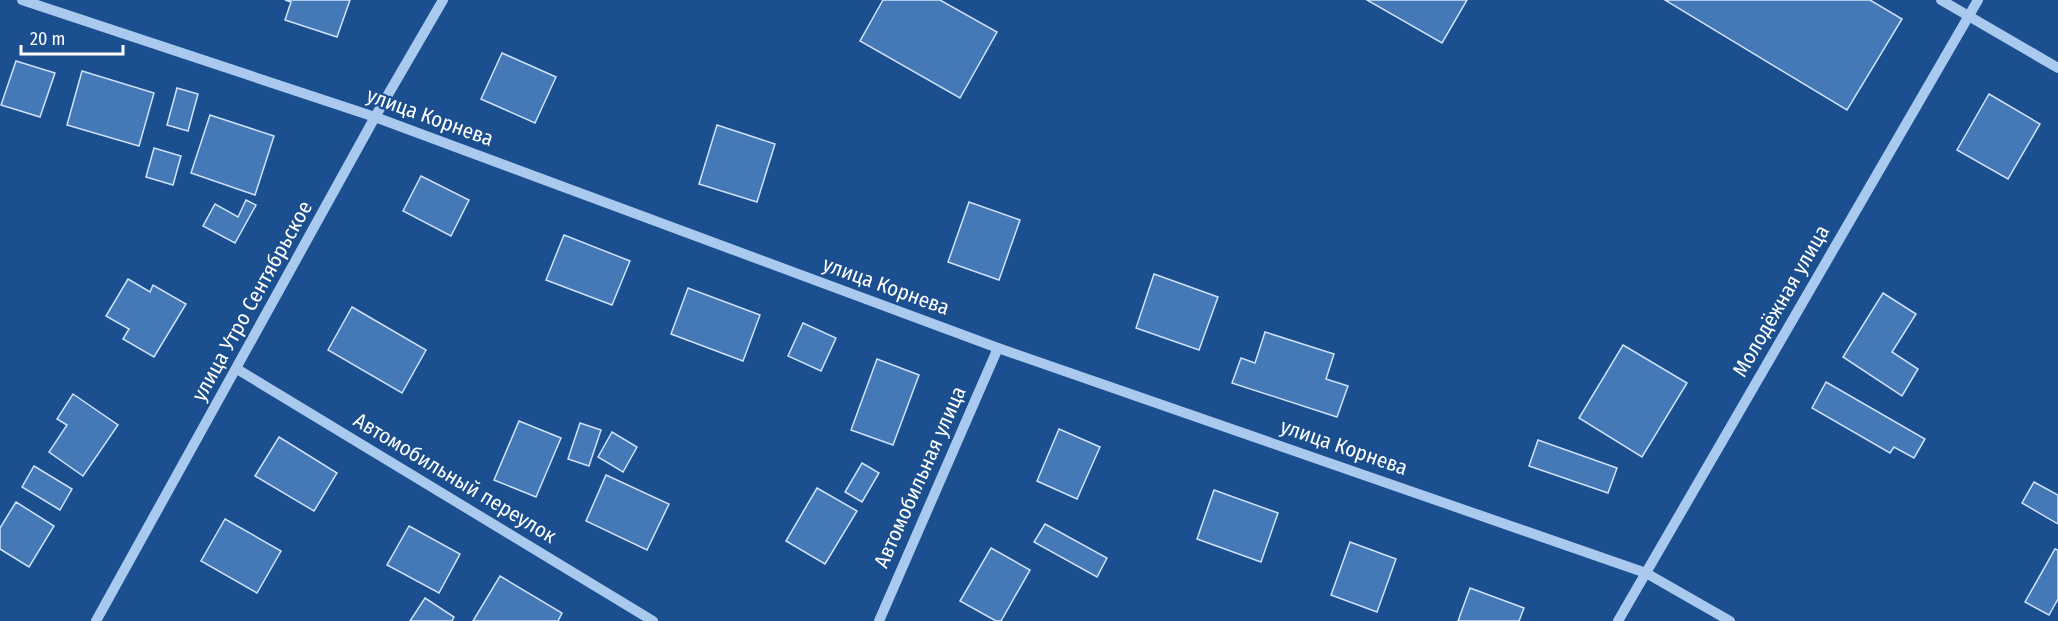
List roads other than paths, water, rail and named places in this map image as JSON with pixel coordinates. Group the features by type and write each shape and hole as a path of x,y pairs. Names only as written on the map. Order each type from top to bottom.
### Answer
{"street":[{"name":"улица Корнева","path":"22,0 375,117 998,348 1646,573 1730,621"},
{"name":"улица Утро Сентябрьское","path":"96,621 375,117 443,0"},
{"path":"1941,0 2058,68"},
{"name":"Молодёжная улица","path":"1617,621 1978,0"},
{"name":"Автомобильная улица","path":"879,621 998,348"},
{"name":"Автомобильный переулок","path":"237,369 653,621"}]}
